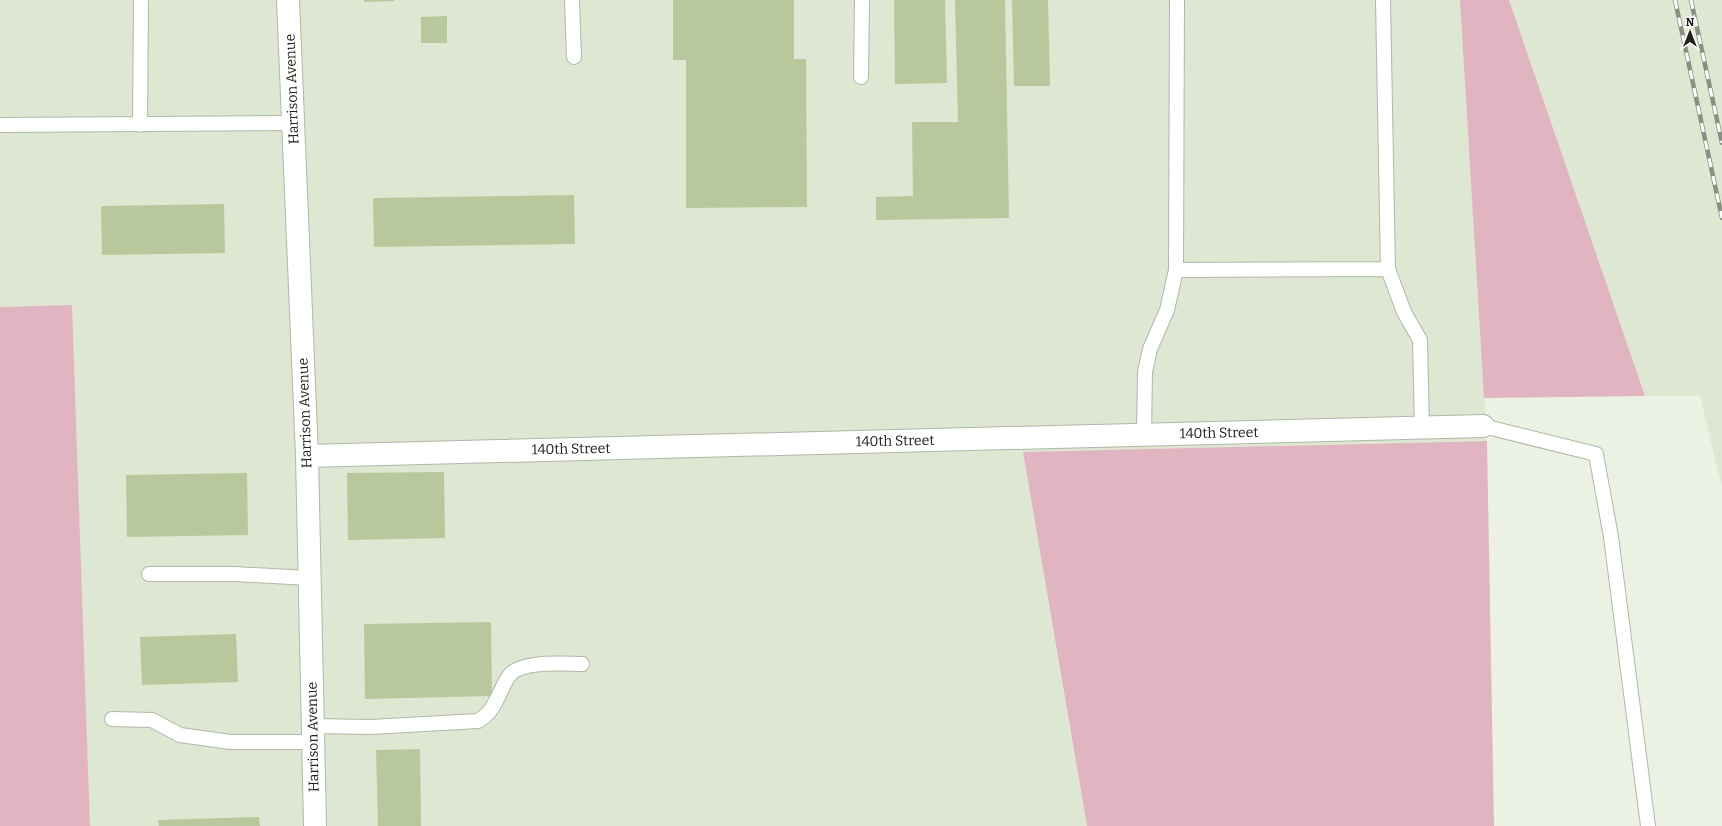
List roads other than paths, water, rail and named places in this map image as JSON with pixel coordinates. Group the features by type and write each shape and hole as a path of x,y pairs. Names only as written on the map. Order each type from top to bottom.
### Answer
{"street":[{"name":"Harrison Avenue","path":"288,0 310,578 315,826"},
{"name":"140th Street","path":"306,456 1483,426"}],"lane":[{"path":"140,125 141,0"},
{"path":"572,0 574,58"},
{"path":"861,76 862,0"},
{"path":"1144,434 1145,372 1150,349 1167,310 1176,270 1177,0"},
{"path":"1383,0 1388,269 1404,312 1420,340 1422,428"},
{"path":"0,125 293,123"},
{"path":"1176,270 1388,269"},
{"path":"1483,426 1596,454 1611,537 1648,826"},
{"path":"149,574 234,574 310,578"},
{"path":"112,719 152,720 180,735 231,742 371,727 478,721 486,716 492,709 510,674 522,667 553,664 582,664"}],"railway":[{"path":"1675,0 1722,218"},
{"path":"1691,0 1722,143"}]}
